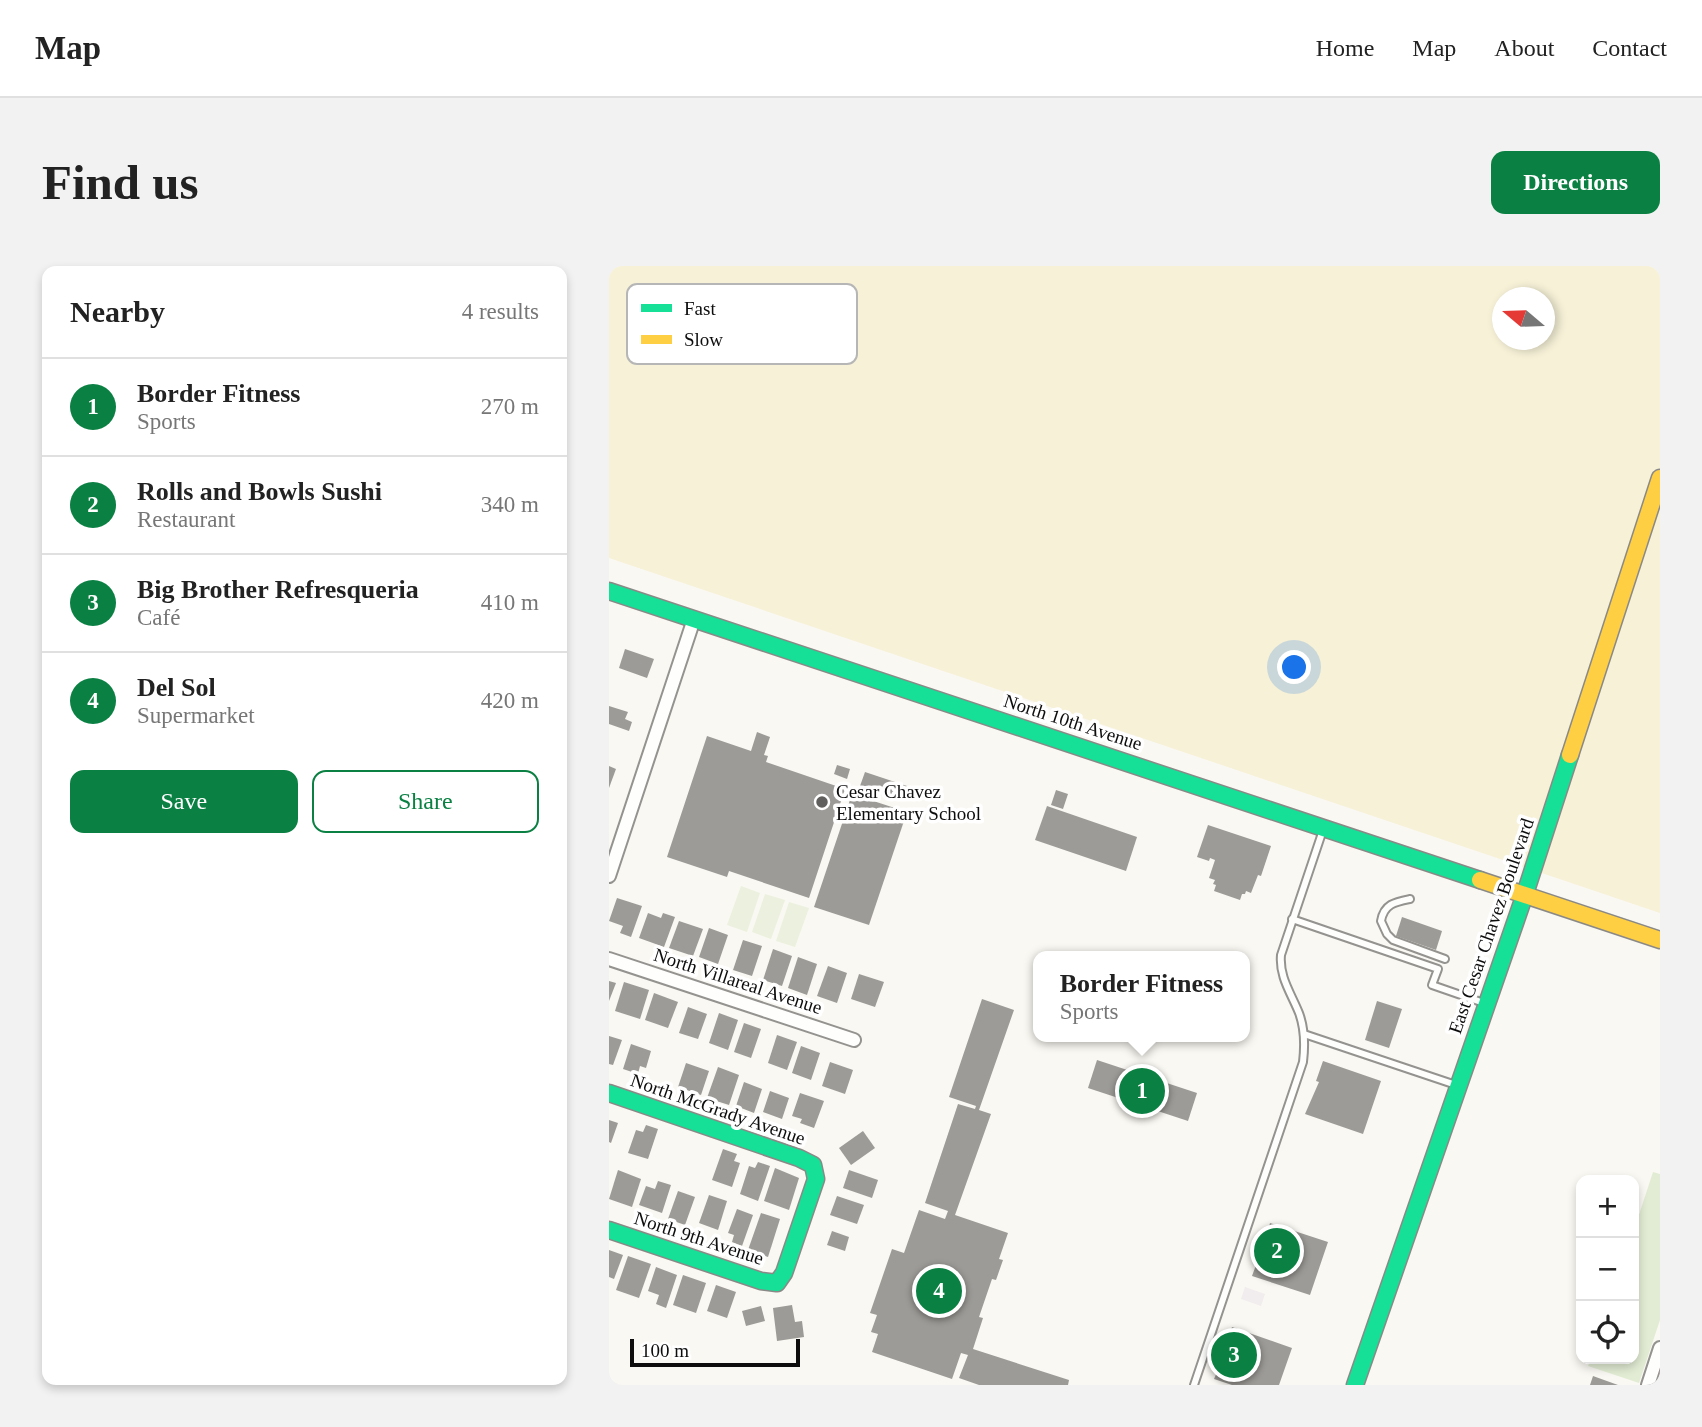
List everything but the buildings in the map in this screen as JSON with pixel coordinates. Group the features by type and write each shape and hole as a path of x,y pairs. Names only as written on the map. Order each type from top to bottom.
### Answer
{"main road":[{"name":"East Cesar Chavez Boulevard","path":"1355,1385 1525,894 1660,478"},
{"name":"North 10th Avenue","path":"609,591 1660,940"},
{"name":"North McGrady Avenue","path":"609,1093 813,1165 816,1179 784,1273 777,1283"},
{"name":"North 9th Avenue","path":"609,1230 761,1281 777,1283"}],"street":[{"path":"609,876 694,619"},
{"name":"North Villareal Avenue","path":"609,959 855,1040"},
{"path":"1648,1385 1660,1348"}],"lane":[{"path":"1194,1385 1303,1062 1304,1034 1299,1014 1280,969 1281,955 1324,828"},
{"path":"1410,899 1385,909 1381,921 1387,934 1393,940 1445,959"},
{"path":"1292,919 1438,969 1432,985 1486,1004"},
{"path":"1304,1034 1458,1086"}],"shaded area":[{"path":"1245,1287 1265,1294 1261,1306 1241,1299"}],"green space":[{"path":"741,886 760,893 747,932 727,925"},
{"path":"765,894 785,900 771,939 752,932"},
{"path":"789,902 809,908 795,947 776,941"},
{"path":"1653,1172 1660,1174 1660,1320 1639,1383 1588,1366 1639,1364 1639,1215"}],"sand":[{"path":"609,266 1660,266 1660,913 609,558"}],"traffic: fast":[{"path":"609,591 1480,880"},
{"path":"1355,1385 1525,894 1570,755"},
{"path":"609,1093 799,1158 813,1165 816,1179 784,1273 777,1283 761,1281 609,1230"}],"traffic: slow":[{"path":"1570,755 1660,478"},
{"path":"1480,880 1660,940"}],"place":[{"name":"Cesar Chavez Elementary School","path":"822,802"},
{"name":"Border Fitness","path":"1142,1091"},
{"name":"Rolls and Bowls Sushi","path":"1277,1251"},
{"name":"Del Sol","path":"939,1291"},
{"name":"Big Brother Refresqueria","path":"1234,1355"}]}
